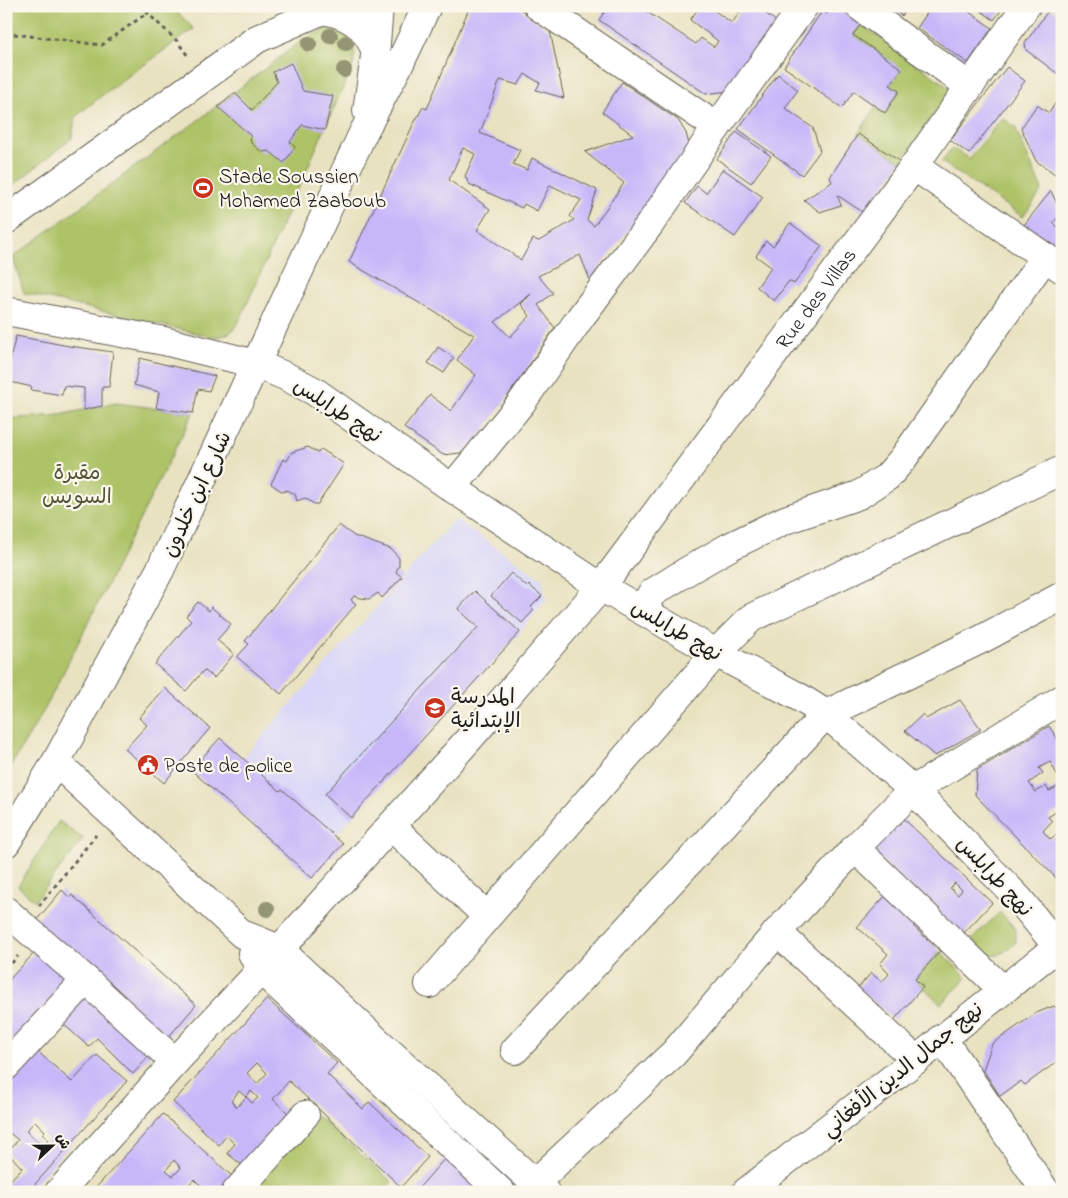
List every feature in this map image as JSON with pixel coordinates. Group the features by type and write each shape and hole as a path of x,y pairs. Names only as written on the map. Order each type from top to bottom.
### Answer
{"street":[{"path":"6,220 257,39 288,6"},
{"name":"شارع ابن خلدون","path":"363,133 376,52 379,6"},
{"name":"شارع ابن خلدون","path":"6,843 56,762 160,570 363,133 401,61 427,6"},
{"path":"538,6 717,127"},
{"path":"452,488 522,402 804,6"},
{"path":"859,6 969,86"},
{"name":"Rue des Villas","path":"59,1192 469,739 601,586 914,166 1026,6"},
{"path":"257,39 327,8 355,22 371,40 376,52"},
{"path":"642,609 652,593 731,546 785,520 859,495 887,477 1054,263 914,166"},
{"name":"نهج طرابلس","path":"6,311 164,342 256,364 314,391 452,488 601,586 826,714 913,790 1019,899 1060,948"},
{"path":"429,984 716,653 752,618 1062,470"},
{"path":"515,1050 826,714 982,639 1062,596"},
{"path":"56,762 242,934 279,950 540,1187 674,1052 777,932 855,848 913,790 1062,698"},
{"path":"391,826 487,916"},
{"path":"855,848 1002,989"},
{"path":"6,910 175,1062"},
{"path":"777,932 916,1060"},
{"path":"242,934 261,970 501,1192"},
{"name":"نهج جمال الدين الأفغاني","path":"746,1192 916,1060 1002,989 1060,948"},
{"path":"6,1066 86,980"},
{"path":"942,1038 1046,1192"},
{"path":"236,1192 304,1115"}],"path":[{"path":"140,6 177,41 204,77"},
{"path":"6,33 102,45 148,13"},
{"path":"6,969 20,953 26,941 29,918 112,814"}],"shaded area":[{"path":"455,519 542,579 546,600 520,632 335,836 282,789 280,791 243,758"}],"green space":[{"path":"6,6 171,6 194,29 75,117 72,138 6,191"},
{"path":"861,24 951,89 901,162 858,134 876,107 885,112 899,92 890,85 901,69 853,35"},
{"name":"Stade Soussien Mohamed Zaaboub","path":"326,29 341,31 350,39 354,51 353,65 238,324 233,330 224,335 213,337 24,293 13,257 201,118 305,38"},
{"path":"1002,118 1015,127 1042,190 1023,217 942,162 951,148 970,158"},
{"name":"مقبرة السويس","path":"116,403 193,413 46,707 6,774 6,419 59,415"},
{"path":"59,821 83,839 35,901 18,886"},
{"path":"1000,912 1016,929 1016,942 1003,953 993,956 984,951 972,939"},
{"path":"940,951 967,978 941,1004 915,979"},
{"path":"317,1116 392,1182 382,1192 250,1192"}],"building":[{"path":"470,6 516,6 550,31 564,98 536,90 540,83 525,74 518,85 500,80 480,133 520,150 513,164 527,170 532,158 597,190 587,220 594,226 624,183 585,152 633,135 602,112 622,82 678,120 686,133 690,148 590,280 580,255 538,276 553,293 538,305 555,328 469,452 443,455 404,428 430,395 451,411 476,375 457,360 474,335 349,262 413,125 423,107 427,109","holes":["463,148 475,154 465,176 469,184 522,208 524,204 537,211 550,185 581,200 570,216 574,220 539,241 533,239 521,260 477,230 490,209 449,180","531,294 521,304 530,316 510,337 495,322"]},
{"path":"608,6 643,6 641,8 696,44 701,38 714,47 718,41 690,20 700,6 708,6 732,23 740,12 732,6 756,6 777,22 728,91 706,94 599,20"},
{"path":"832,6 835,6 861,24 853,35 902,69 890,85 899,91 885,113 854,91 842,108 784,67 822,11 827,14"},
{"path":"889,6 909,6 902,16"},
{"path":"932,6 961,6 992,28 968,63 917,28"},
{"path":"974,6 1004,6 994,20"},
{"path":"1050,8 1059,14 1062,11 1062,77 1026,50 1025,43"},
{"path":"291,63 303,91 333,96 325,130 302,125 290,142 295,147 284,163 269,151 262,152 251,143 250,135 218,107 235,93 252,110 277,82 273,72"},
{"path":"1007,67 1025,81 969,154 950,140"},
{"path":"778,74 798,90 785,108 813,128 820,151 802,175 738,129"},
{"path":"1056,102 1062,106 1062,172 1058,176 1036,161 1021,128 1037,105 1049,113"},
{"path":"736,132 771,156 751,183 717,159"},
{"path":"858,134 901,162 864,213 837,195 841,205 820,212 804,200 832,182 830,177"},
{"path":"723,169 763,197 735,237 685,203 697,186 706,193"},
{"path":"1051,191 1058,206 1062,202 1062,212 1053,223 1062,230 1062,251 1024,225"},
{"path":"790,223 822,246 794,284 789,281 774,301 757,287 771,267 756,256 766,241 773,246"},
{"path":"16,336 113,352 109,387 102,387 102,406 84,410 84,388 64,386 62,395 31,390 32,387 6,381 6,374"},
{"path":"438,347 454,358 444,373 428,363"},
{"path":"140,358 215,376 209,391 198,389 193,413 156,408 159,392 134,385"},
{"path":"308,447 318,453 321,449 344,464 318,504 314,504 305,498 297,501 295,494 287,490 283,492 271,484 283,459 287,461 292,452"},
{"path":"339,525 354,536 391,549 399,558 396,572 402,577 382,598 378,593 369,599 354,596 351,600 356,604 281,694 237,657 249,644 245,641"},
{"path":"511,573 527,587 529,585 542,596 531,607 534,610 522,623 491,596"},
{"path":"475,591 520,632 351,818 325,794 478,627 458,609"},
{"path":"198,602 209,611 211,607 231,624 217,640 234,654 214,678 204,670 186,691 155,664 191,621 186,616"},
{"path":"165,688 210,728 164,783 125,749 147,725 139,718"},
{"path":"960,700 981,729 935,756 905,731 923,714 926,719"},
{"path":"1049,726 1062,746 1062,783 1050,762 1039,768 1043,773 1029,783 1036,792 1046,786 1049,791 1062,785 1062,814 1059,810 1048,817 1052,821 1043,831 1050,839 1062,831 1062,884 975,795 977,770"},
{"path":"220,738 280,791 282,789 343,844 312,878 191,770"},
{"path":"900,815 992,903 962,935 869,848","holes":["955,883 962,890 958,895 950,888"]},
{"path":"62,890 70,898 72,895 196,1005 165,1041 35,922"},
{"path":"887,894 917,922 913,926 940,951 915,979 923,987 894,1020 858,988 871,973 882,982 889,974 880,964 888,954 857,927"},
{"path":"37,950 69,979 6,1047 6,983"},
{"path":"85,994 151,1054 133,1074 97,1038 89,1047 61,1022"},
{"path":"267,999 337,1063 327,1074 363,1109 369,1102 428,1157 401,1187 289,1081 273,1099 290,1115 243,1166 227,1153 235,1144 226,1136 219,1145 173,1102","holes":["257,1063 267,1073 257,1084 247,1073","239,1091 246,1097 237,1107 231,1101","251,1091 258,1098 252,1103 246,1097"]},
{"path":"1054,1006 1062,1012 1062,1058 1025,1085 1021,1081 1000,1096 983,1070 992,1044 1036,1013"},
{"path":"36,1050 72,1082 97,1055 127,1081 28,1192 6,1192 6,1185 22,1168 6,1151 6,1144 11,1148 18,1140 6,1130 6,1083","holes":["35,1121 45,1131 42,1134 48,1139 43,1147 26,1131"]},
{"path":"163,1114 233,1177 220,1192 199,1192 202,1187 194,1179 186,1188 189,1192 92,1192","holes":["174,1160 181,1168 173,1176 166,1170"]},
{"path":"446,1157 486,1192 419,1192 417,1190"}],"place":[{"name":"Stade Soussien Mohamed Zaaboub","path":"203,188"},
{"name":"المدرسة الإبتدائية","path":"435,708"},
{"name":"Poste de police","path":"148,765"}]}
